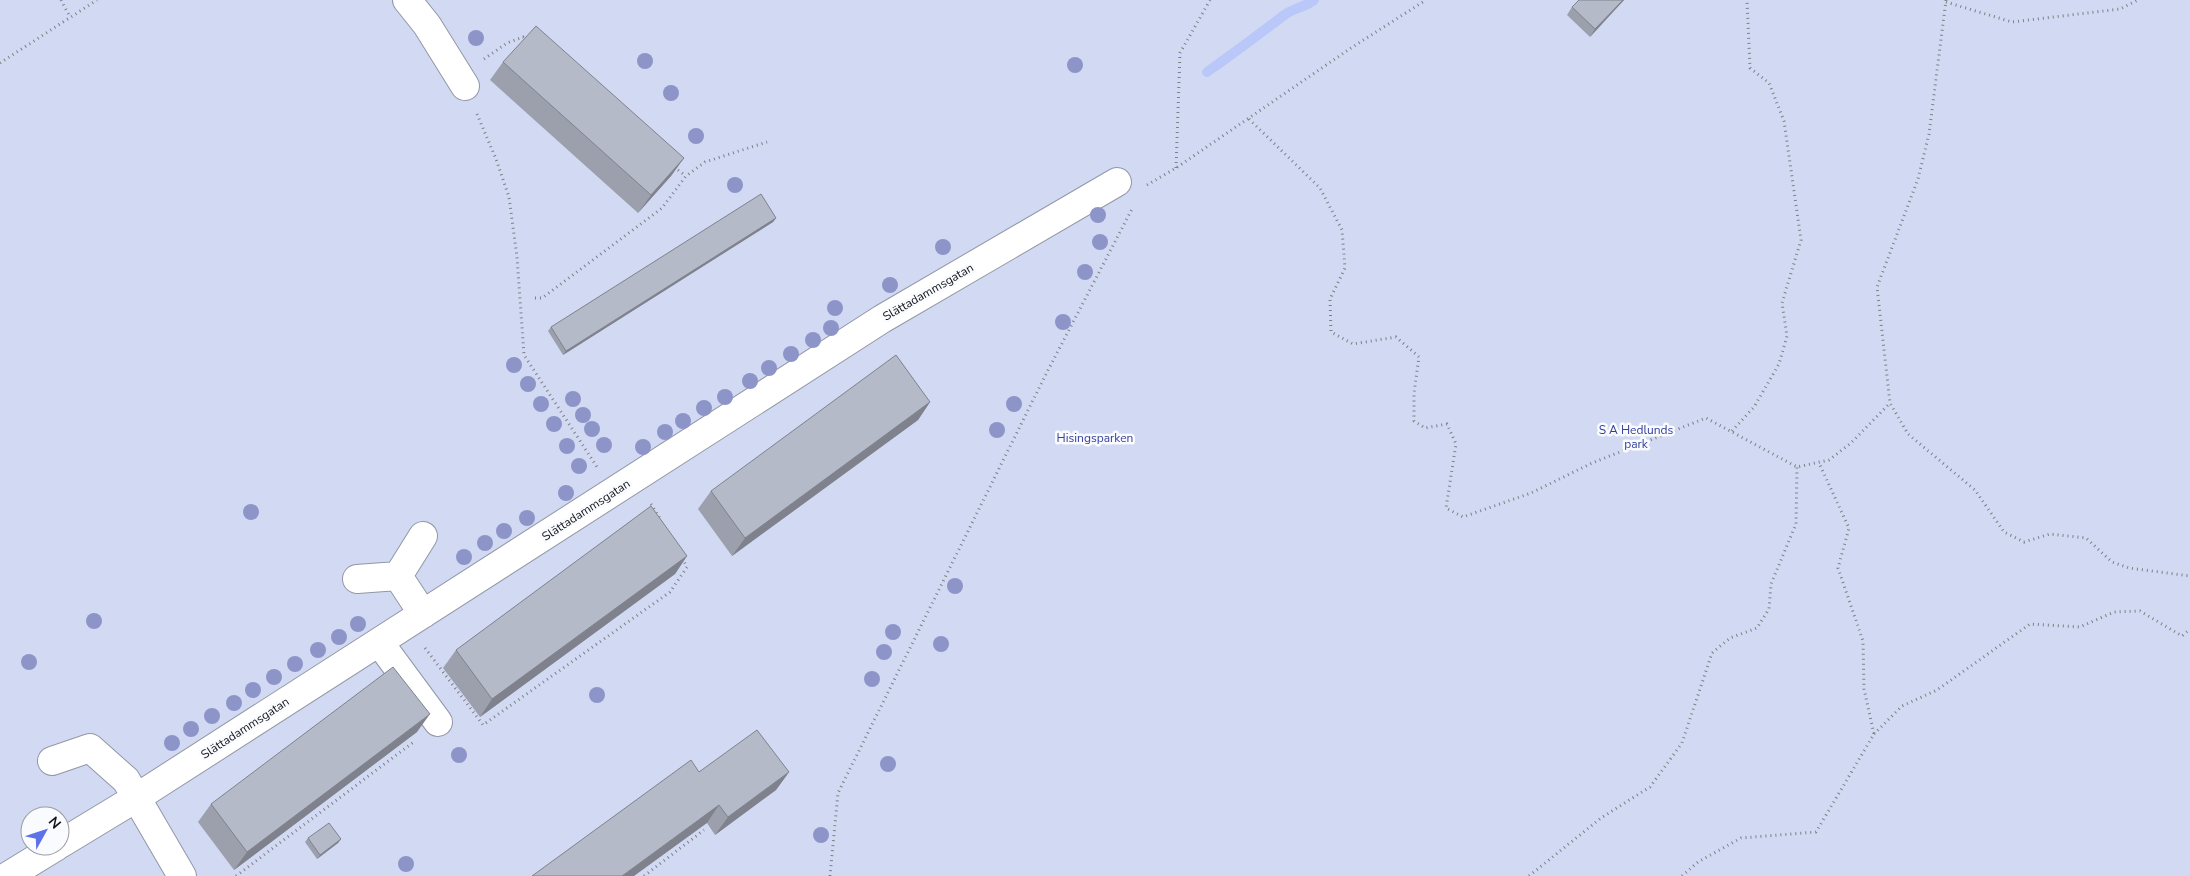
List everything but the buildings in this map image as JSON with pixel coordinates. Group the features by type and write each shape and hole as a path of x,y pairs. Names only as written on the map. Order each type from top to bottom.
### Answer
{"street":[{"path":"407,0 471,75"},
{"name":"Slättadammsgatan","path":"70,838 380,642 882,319 1117,182"},
{"path":"398,576 423,536"},
{"path":"398,576 423,614"},
{"path":"357,579 398,576"},
{"path":"380,642 438,722"},
{"path":"52,760 90,748 126,780 182,876"},
{"name":"Slättadammsgatan","path":"8,876 41,856"}],"path":[{"path":"62,0 70,18"},
{"path":"0,63 97,0"},
{"path":"1176,168 1180,53 1210,0"},
{"path":"1117,182 1143,187 1176,168 1351,48 1426,0"},
{"path":"1732,431 1754,408 1779,364 1787,336 1782,303 1801,240 1784,121 1770,83 1750,68 1747,0"},
{"path":"2138,0 2120,9 2012,22 1946,1 1929,134 1918,179 1877,287 1890,403 1908,434 1975,490 2004,532 2024,542 2050,534 2086,538 2112,562 2129,568 2190,576"},
{"path":"530,42 523,37 508,43 471,75 509,197 517,257 524,355 614,492"},
{"path":"1249,119 1320,188 1342,230 1344,268 1330,299 1331,332 1353,344 1396,337 1419,357 1414,393 1414,421 1425,428 1447,424 1456,444 1446,508 1463,517 1531,493 1592,463 1706,418 1798,467 1819,463 1829,460 1851,443 1890,403"},
{"path":"535,298 542,298 662,208 686,176 705,162 766,142"},
{"path":"668,163 686,176"},
{"path":"830,876 838,793 1045,376 1134,204"},
{"path":"1819,463 1848,528 1838,568 1863,641 1864,689 1874,734"},
{"path":"1529,876 1601,818 1650,787 1682,743 1712,653 1730,638 1758,628 1769,609 1771,584 1796,524 1798,467"},
{"path":"650,503 665,528"},
{"path":"423,645 483,725 670,592 687,567 679,552"},
{"path":"1682,876 1698,862 1741,838 1816,832 1874,734 1902,706 1937,690 2030,624 2080,627 2114,612 2140,611 2182,636 2190,628"},
{"path":"236,876 438,722"},
{"path":"644,876 704,830"}],"green space":[{"name":"Hisingsparken","path":"0,0 2190,0 2190,876 0,876"}],"waterway":[{"path":"1207,72 1287,13 1314,0"}],"park label":[{"name":"S A Hedlunds park","path":"1636,437"}]}
